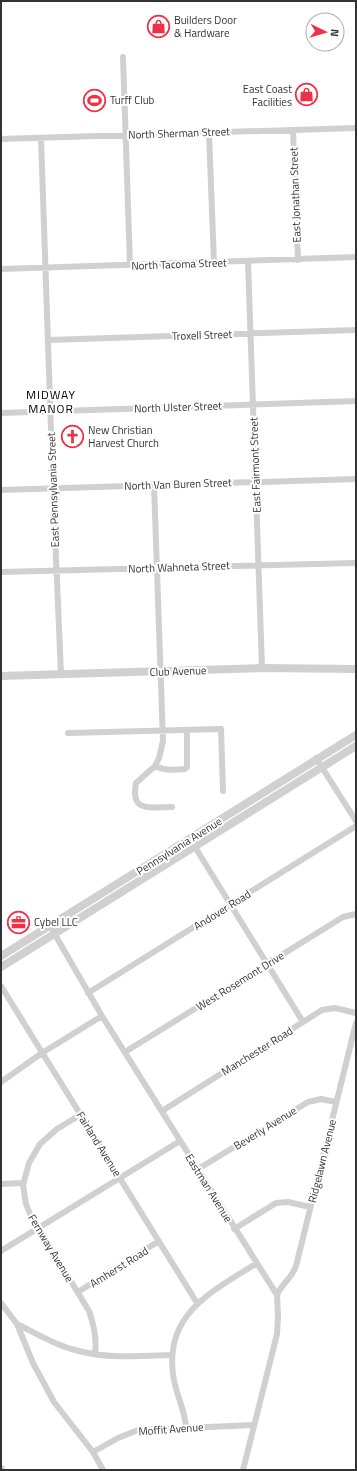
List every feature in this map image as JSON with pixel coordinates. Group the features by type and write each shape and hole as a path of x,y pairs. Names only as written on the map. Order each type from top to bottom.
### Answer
{"street":[{"path":"123,58 130,265"},
{"name":"North Sherman Street","path":"1,139 356,128"},
{"name":"East Jonathan Street","path":"293,130 298,260"},
{"path":"209,133 214,262"},
{"name":"East Pennsylvania Street","path":"41,138 61,674"},
{"name":"North Tacoma Street","path":"1,269 248,262 356,257"},
{"name":"East Fairmont Street","path":"248,262 262,668"},
{"name":"Troxell Street","path":"48,340 356,330"},
{"name":"North Ulster Street","path":"1,414 50,411 356,401"},
{"name":"North Van Buren Street","path":"1,490 356,479"},
{"path":"154,485 158,568 162,749 155,766 136,783 135,795 137,803 142,807 172,807"},
{"name":"North Wahneta Street","path":"1,572 258,564 262,566 356,563"},
{"name":"Club Avenue","path":"1,676 262,668 356,669"},
{"path":"68,733 221,729 223,791"},
{"path":"155,766 162,769 185,769 187,767 187,730"},
{"name":"Pennsylvania Avenue","path":"1,956 316,758 356,735"},
{"name":"Pennsylvania Avenue","path":"1,967 356,746"},
{"path":"316,758 356,821"},
{"name":"Andover Road","path":"88,994 356,826"},
{"path":"195,847 303,1022"},
{"name":"West Rosemont Drive","path":"125,1052 342,917 356,914"},
{"name":"Eastman Avenue","path":"50,926 88,994 277,1295"},
{"name":"Fairland Avenue","path":"1,986 197,1303"},
{"name":"Manchester Road","path":"162,1111 322,1010 335,1008 356,1013"},
{"path":"1,1082 102,1016"},
{"name":"Ridgelawn Avenue","path":"277,1295 281,1287 288,1281 294,1272 356,1023"},
{"name":"Beverly Avenue","path":"198,1169 308,1102 321,1099 336,1102"},
{"name":"Fernway Avenue","path":"80,1115 54,1132 40,1144 29,1162 23,1183 23,1195 38,1228 89,1311 96,1343 95,1354"},
{"path":"1,1251 180,1141"},
{"path":"1,1184 23,1183"},
{"path":"234,1228 276,1203 288,1202 310,1207"},
{"name":"Amherst Road","path":"78,1292 159,1241"},
{"path":"186,1427 184,1411 177,1394 173,1376 172,1355 175,1340 181,1325 197,1303 257,1263"},
{"path":"243,1470 277,1334 277,1295"},
{"path":"1,1303 17,1324 33,1363 54,1402 93,1452 103,1470"},
{"path":"17,1324 60,1345 80,1352 124,1356 172,1355"},
{"name":"Moffit Avenue","path":"93,1452 132,1432 148,1429 254,1425"}],"place":[{"name":"Builders Door & Hardware","path":"159,26"},
{"name":"East Coast Facilities","path":"307,95"},
{"name":"Turff Club","path":"94,100"},
{"name":"New Christian Harvest Church","path":"73,436"},
{"name":"Cybel LLC","path":"19,922"}],"district":[{"name":"MIDWAY MANOR","path":"51,401"}]}
